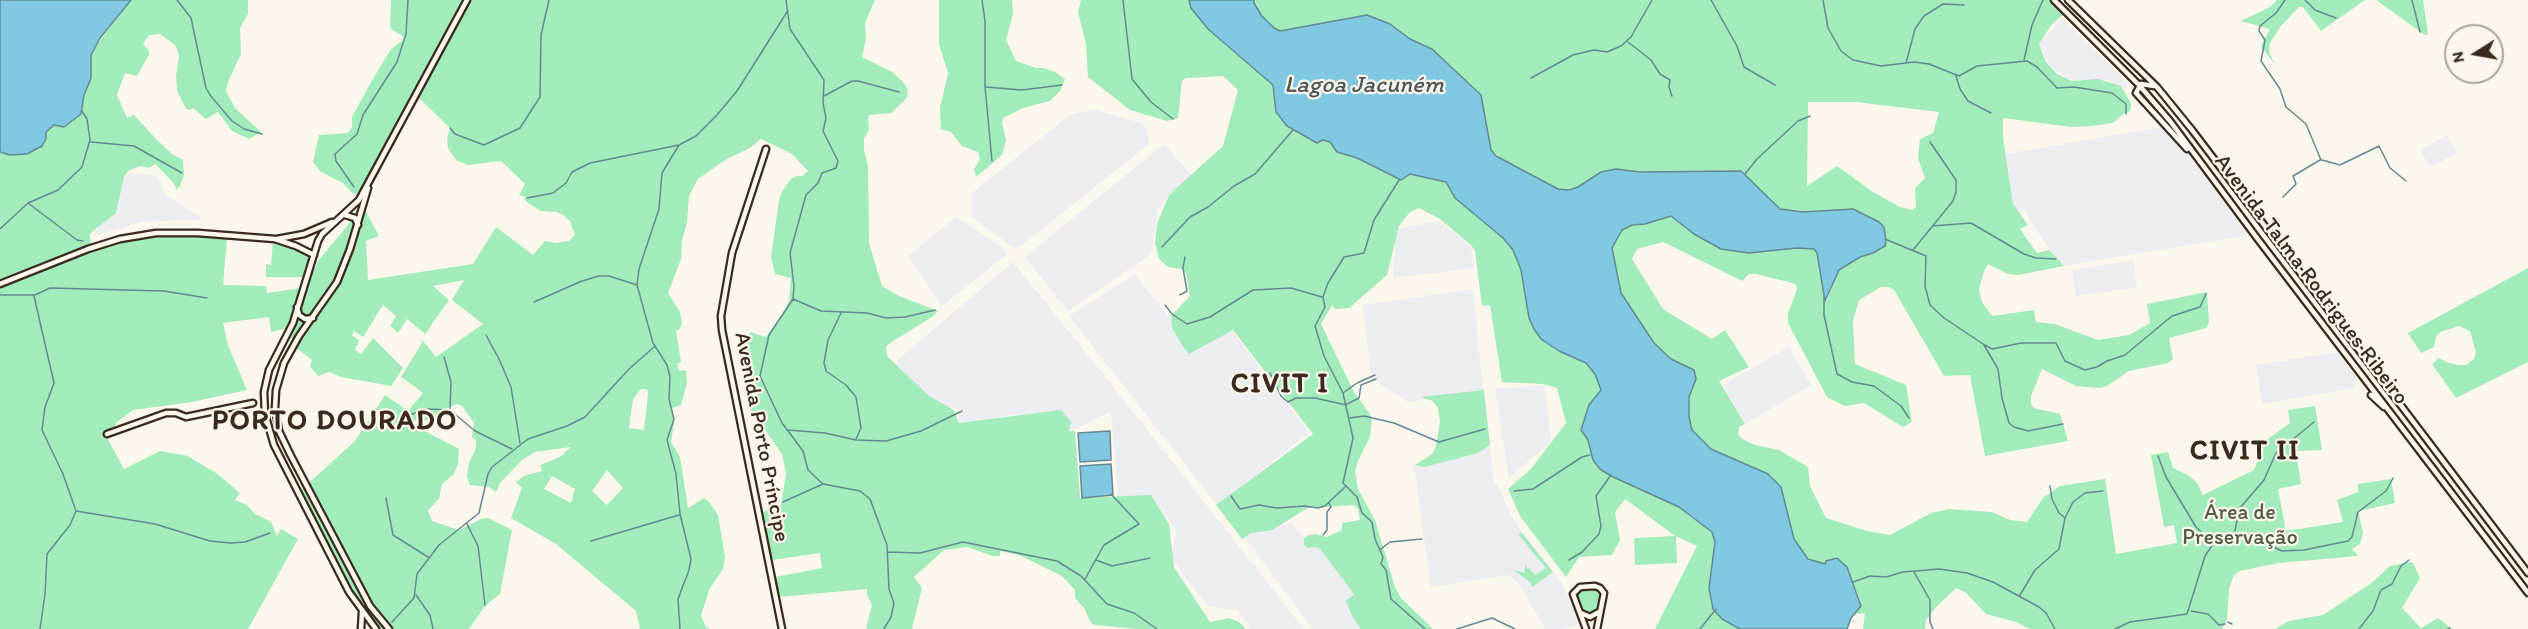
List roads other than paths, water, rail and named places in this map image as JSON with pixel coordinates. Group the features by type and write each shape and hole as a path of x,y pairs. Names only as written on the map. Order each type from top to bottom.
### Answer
{"main road":[{"path":"376,629 362,612 332,561 281,459 270,435 264,403 269,370 291,327 308,276 311,254 322,234 350,209 370,182 467,0"},
{"path":"2054,0 2139,85 2145,83 2157,87"},
{"name":"Avenida Talma Rodrigues Ribeiro","path":"2068,0 2157,87 2528,573"},
{"path":"2120,66 2132,74 2140,69"},
{"name":"Avenida Talma Rodrigues Ribeiro","path":"2139,85 2136,90 2138,95 2205,168 2528,593"},
{"name":"Avenida Porto Príncipe","path":"766,149 732,253 721,316 782,629"},
{"path":"370,182 358,225 337,282 299,336 284,363 276,390 275,408 279,430 290,454 370,606 389,629"},
{"path":"350,209 361,214"},
{"path":"344,215 355,218 358,225"},
{"path":"275,239 304,234 337,220"},
{"path":"0,284 87,249 141,235 198,233 275,239 311,254"},
{"path":"297,307 299,315 304,319 313,318"},
{"path":"291,327 298,328 299,336"},
{"path":"2362,355 2379,367"},
{"path":"2371,395 2390,411"},
{"path":"107,434 166,413 176,413 186,417 253,403"},
{"path":"281,459 290,454"},
{"path":"332,561 342,554"},
{"path":"1586,629 1573,596 1580,587 1595,586 1602,589 1604,593 1597,629"},
{"path":"1581,613 1590,617 1599,611"},
{"path":"361,629 362,612"}],"water":[{"path":"0,0 131,0 100,38 91,55 91,78 84,95 81,114 64,127 54,125 46,132 46,139 42,146 27,154 10,155 0,152"},
{"name":"Lagoa Jacuném","path":"1189,0 1254,0 1261,15 1280,31 1367,15 1390,24 1410,39 1432,49 1481,95 1491,150 1496,156 1558,189 1569,190 1578,187 1601,172 1616,169 1640,172 1741,171 1780,209 1803,212 1853,209 1879,222 1884,227 1885,246 1860,257 1839,270 1825,301 1817,253 1814,249 1797,248 1749,253 1721,249 1694,234 1671,216 1645,224 1632,225 1622,230 1612,248 1621,293 1654,343 1671,359 1694,370 1696,379 1689,397 1689,417 1692,430 1711,449 1768,474 1781,487 1794,539 1808,559 1825,564 1826,561 1837,558 1847,567 1861,606 1851,618 1847,629 1740,629 1722,619 1713,609 1709,588 1715,542 1712,532 1679,507 1611,476 1600,469 1593,460 1588,440 1581,430 1589,405 1601,390 1595,374 1586,363 1559,351 1541,339 1534,329 1529,318 1521,270 1513,250 1503,238 1455,198 1446,182 1410,174 1401,180 1357,158 1337,152 1330,142 1323,140 1317,143 1287,126 1276,112 1273,85 1208,29 1191,8"},
{"path":"1110,431 1111,460 1080,462 1078,433"},
{"path":"1111,464 1113,495 1082,498 1080,466"}],"waterway":[{"path":"177,0 191,18 206,88 210,95 232,121 244,129 262,134"},
{"path":"354,187 336,161 335,154 357,134 363,115 397,62 406,34 408,0"},
{"path":"450,128 455,134 484,145 520,128 540,97 541,35 549,0"},
{"path":"786,0 790,29 824,80 823,103 826,118 823,131 838,161 836,168 822,173 818,183 806,195 790,253 794,286 793,299 769,335 760,376 782,423 803,451 808,470 823,484"},
{"path":"982,0 985,21 985,86 992,161"},
{"path":"1123,0 1132,79 1151,102 1173,119"},
{"path":"1531,78 1573,55 1594,50 1607,52 1621,46 1631,37 1652,0"},
{"path":"1711,0 1737,46 1744,67 1775,85"},
{"path":"1823,0 1828,28 1841,51 1853,60 1881,66 1914,62 1929,64 1959,76 1977,66 2027,61 2037,67 2057,88 2074,87 2112,93 2126,104 2126,114"},
{"path":"2024,60 2032,25 2043,0"},
{"path":"2285,0 2276,13 2260,26 2259,31 2265,40 2261,61 2280,89 2286,107 2306,124 2321,160"},
{"path":"2305,0 2315,10 2336,18"},
{"path":"2412,0 2420,32"},
{"path":"1906,63 1915,29 1924,16 1943,4 1964,5"},
{"path":"527,198 553,193 566,183 572,172 590,163 679,145 696,136 737,91 787,12"},
{"path":"1628,42 1651,60 1660,74 1670,80 1669,87 1672,96"},
{"path":"1956,76 1960,89 1968,101 1991,113"},
{"path":"824,96 852,81 899,92"},
{"path":"986,87 1022,90 1062,85"},
{"path":"0,229 28,203 58,190 82,167 90,140 87,119 82,111"},
{"path":"1745,174 1757,159 1798,121 1810,116"},
{"path":"1162,247 1190,217 1255,174 1293,130"},
{"path":"91,142 134,146 182,173"},
{"path":"1913,250 1953,201 1956,192 1956,180 1930,142"},
{"path":"679,145 662,173 659,209 639,269 637,285 653,343 667,365 670,377 669,399 674,419 667,440 676,474 680,514 691,559 678,599 680,629"},
{"path":"2322,160 2340,165 2379,146 2390,168 2406,181"},
{"path":"2283,197 2296,184 2293,176 2320,160"},
{"path":"1399,180 1374,220 1364,253 1344,257 1328,283 1323,297 1325,307 1315,326 1324,356 1343,393 1353,438 1343,483 1357,497 1362,513 1372,522 1375,539 1383,557 1381,564 1386,570 1391,599 1425,629"},
{"path":"28,203 77,240 83,241"},
{"path":"1933,226 1971,223 2024,254 2036,258 2056,259"},
{"path":"1885,239 1926,256 1925,286 1930,305 1944,318 1983,344 1992,349 2021,343 2056,343 2065,361 2085,370 2125,355 2172,316 2200,307 2206,294"},
{"path":"1180,295 1187,291 1183,268 1185,257"},
{"path":"534,302 599,276 609,276 637,285"},
{"path":"35,295 50,288 164,291 207,298"},
{"path":"1165,305 1172,314 1187,324 1210,317 1253,290 1291,288 1322,297"},
{"path":"0,295 34,295"},
{"path":"34,296 54,383 45,407 42,430 63,474 76,511 70,525 47,554 40,629"},
{"path":"1824,296 1824,315 1837,374 1852,382 1874,386 1901,406 1909,418"},
{"path":"793,299 821,311 867,313 886,318 905,317 935,310"},
{"path":"841,313 828,340 824,363 826,371 846,385 856,397 861,428 856,439"},
{"path":"486,335 511,387 520,443"},
{"path":"1984,345 1998,369 2002,398 2009,423 2028,431 2063,424"},
{"path":"392,622 414,598 417,574 439,545 479,513 488,474 492,467 528,439 567,426 585,417 629,369 654,347"},
{"path":"444,357 451,382 450,409"},
{"path":"1270,373 1281,396 1288,402 1296,398 1315,398 1346,405"},
{"path":"1343,393 1357,383 1375,375"},
{"path":"1347,404 1359,398 1361,385 1376,379"},
{"path":"406,416 428,409 450,410 475,431 512,449"},
{"path":"788,430 825,433 856,440 886,441 921,431 962,411"},
{"path":"1349,418 1364,416 1394,423 1439,442 1485,429"},
{"path":"2235,531 2239,509 2264,480 2276,453 2314,422"},
{"path":"1514,491 1533,489 1582,457 1590,455"},
{"path":"2158,456 2166,477 2196,527 2213,543"},
{"path":"1569,560 1582,552 1599,534 1601,526 1596,496 1611,475"},
{"path":"2115,629 2130,622 2187,614 2205,556 2215,541 2229,534 2244,533 2282,551 2304,550 2348,541 2352,537 2358,512 2386,491 2393,478"},
{"path":"783,502 823,484 860,491 870,499 887,545 889,589 894,603 891,617 884,629"},
{"path":"2050,486 2052,499 2059,513 2064,517"},
{"path":"1231,496 1240,509 1259,505 1277,508 1304,506 1318,508 1325,506 1345,487"},
{"path":"2020,595 2035,570 2059,549 2065,518 2073,502 2085,493 2103,491"},
{"path":"1085,579 1104,545 1139,524 1111,494"},
{"path":"386,498 393,535 428,557"},
{"path":"1323,535 1327,530 1327,512 1331,507 1329,503"},
{"path":"76,511 155,524 210,541 245,542 270,533"},
{"path":"591,541 679,515"},
{"path":"467,524 478,546 485,605"},
{"path":"1381,549 1390,542 1422,539"},
{"path":"888,552 920,553 963,542 1057,561 1081,576 1107,604 1134,613 1157,629"},
{"path":"1096,560 1112,566 1150,558"},
{"path":"2359,629 2373,611 2381,590 2392,584 2401,566 2409,560"},
{"path":"1853,582 1870,576 1886,577 1903,572 1939,569 1967,573 1993,582 2039,607 2046,613 2055,629"},
{"path":"1914,572 1930,600 1930,622 1933,629"},
{"path":"416,595 430,615 433,629"},
{"path":"1700,629 1716,609"},
{"path":"2191,611 2208,614 2219,625 2225,624"},
{"path":"1457,629 1492,618 1515,629"},
{"path":"2228,622 2232,624"}],"district":[{"name":"CIVIT I","path":"1280,385"},
{"name":"PORTO DOURADO","path":"335,422"},
{"name":"CIVIT II","path":"2245,452"}],"park label":[{"name":"Área de Preservação","path":"2240,526"}]}
